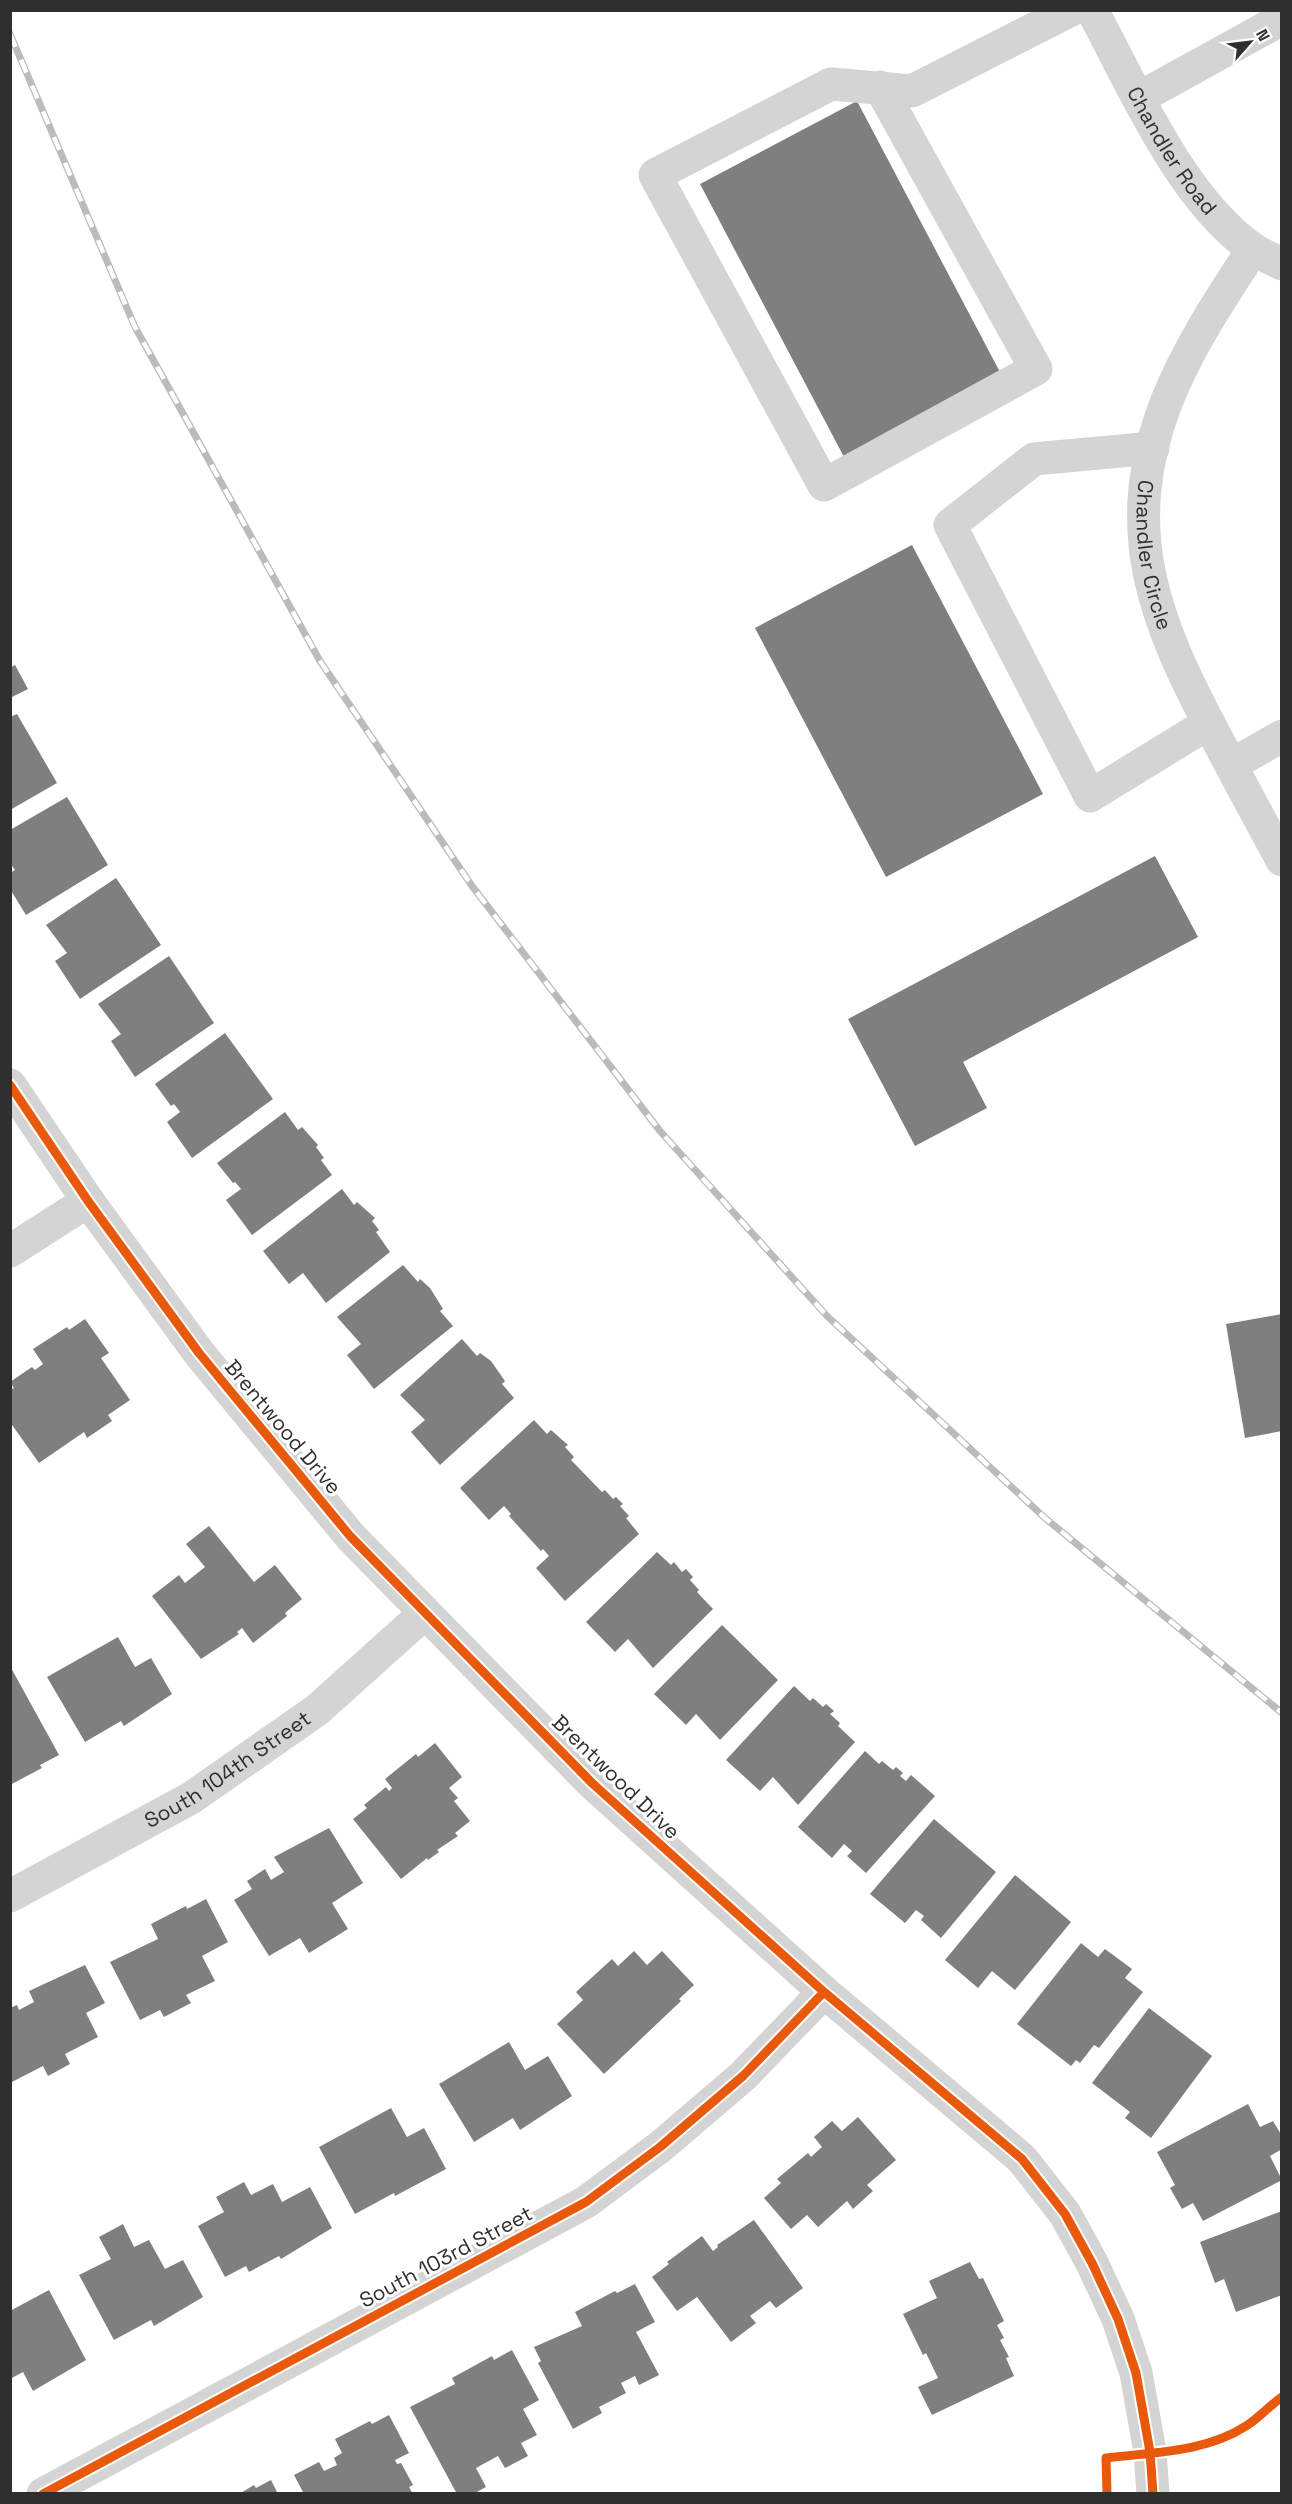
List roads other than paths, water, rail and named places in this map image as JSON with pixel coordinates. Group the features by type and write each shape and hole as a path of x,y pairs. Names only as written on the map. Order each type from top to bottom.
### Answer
{"street":[{"path":"880,87 1036,369 824,485 655,175 831,84 880,87 912,91 1071,10"},
{"name":"Chandler Road","path":"1092,10 1161,140 1198,194 1226,225 1253,249 1281,264"},
{"path":"1139,98 1281,19"},
{"name":"Chandler Circle","path":"1253,249 1204,324 1167,402 1153,447 1144,510 1145,546 1161,623 1179,667 1281,860"},
{"path":"1153,447 1034,459 950,525 1090,796 1209,723"},
{"path":"1231,765 1281,736"},
{"name":"Brentwood Drive","path":"10,1085 88,1201 199,1353 350,1536 592,1783 824,1992 1022,2159 1065,2214 1092,2263 1118,2319 1136,2373 1150,2452 1153,2493"},
{"path":"10,1251 88,1201"},
{"name":"South 104th Street","path":"10,1896 191,1798 317,1710 425,1613"},
{"name":"South 103rd Street","path":"43,2493 586,2202 660,2146 743,2076 824,1992"}],"railway":[{"path":"10,34 135,327 320,661 472,886 660,1131 827,1316 1045,1518 1282,1713"}]}
